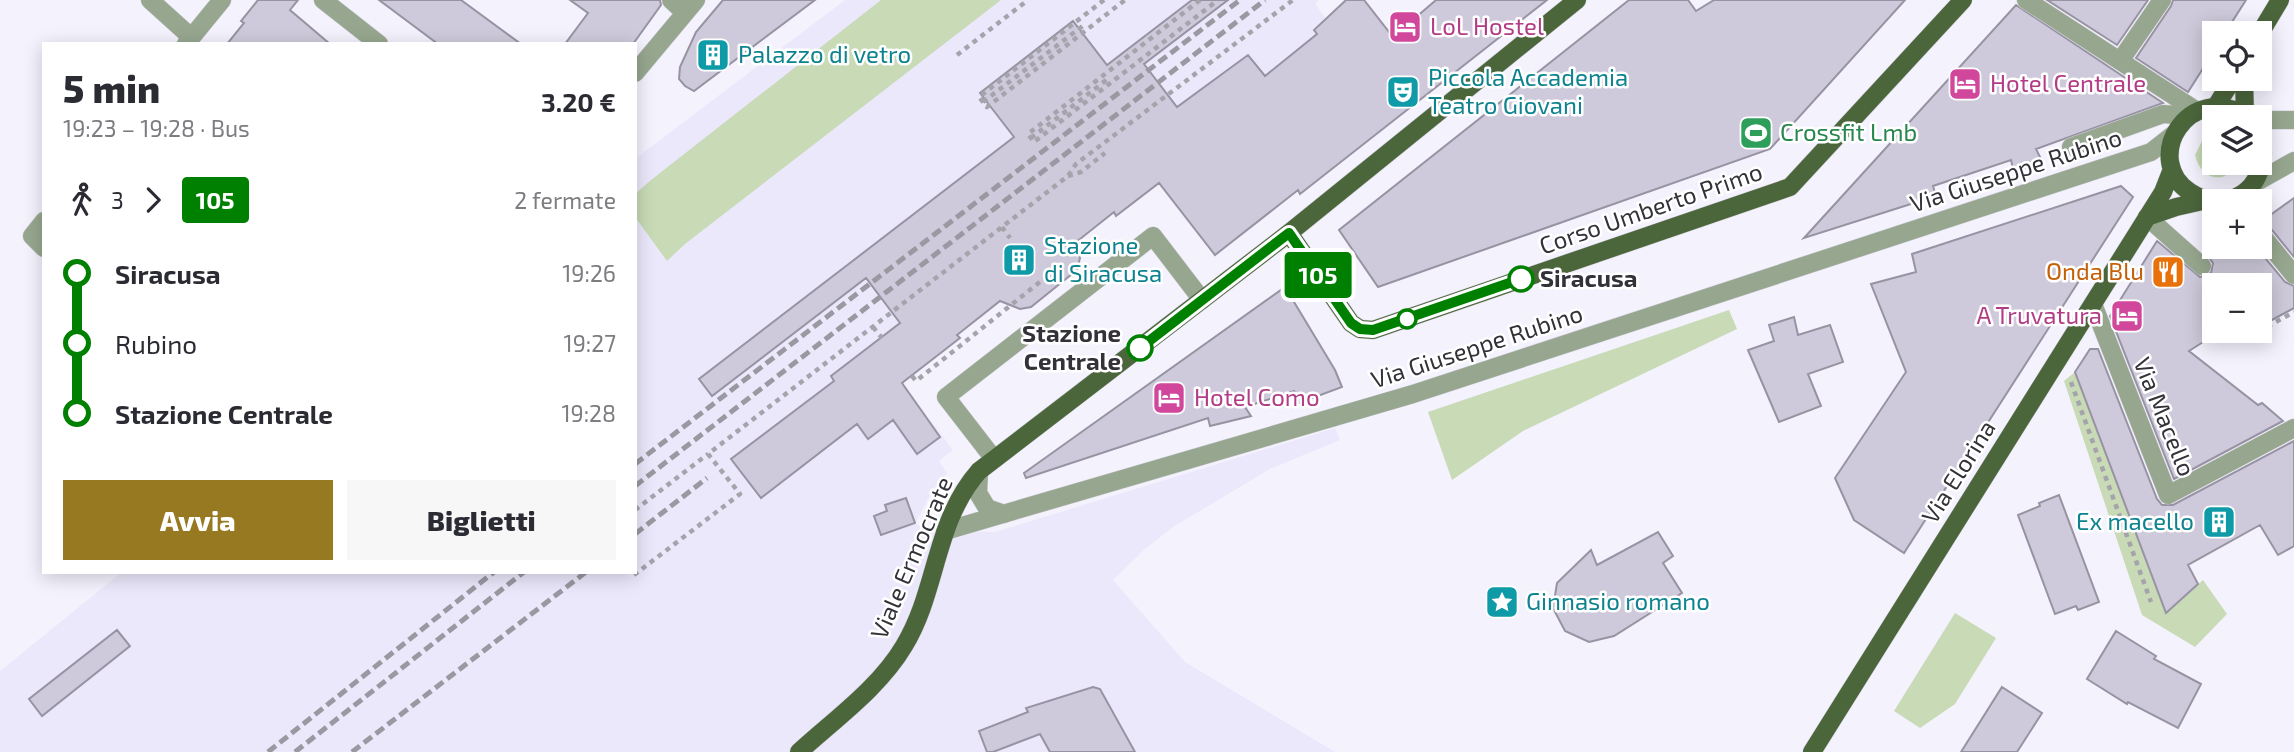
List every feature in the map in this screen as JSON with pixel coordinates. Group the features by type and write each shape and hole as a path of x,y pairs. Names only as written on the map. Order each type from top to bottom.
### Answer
{"main road":[{"name":"Viale Ermocrate","path":"799,752 876,683 904,646 923,606 945,531 963,490 979,471 1289,233 1577,0"},
{"name":"Corso Umberto Primo","path":"1289,233 1351,323 1360,329 1373,330 1790,187 1963,0"},
{"path":"2267,21 2280,0"},
{"path":"2202,110 2193,113 2174,134 2170,146 2172,169 2186,189 2202,197"},
{"name":"Via Elorina","path":"1812,752 2147,217 2172,169"},
{"path":"2248,189 2258,175"},
{"path":"2147,217 2202,201"}],"street":[{"path":"150,0 188,40 222,0"},
{"path":"323,0 376,42"},
{"path":"637,70 690,6 671,0"},
{"path":"2025,0 2120,61 2193,113"},
{"path":"2120,61 2162,0"},
{"path":"2071,147 2163,114 2193,113"},
{"path":"2272,118 2294,120"},
{"name":"Via Giuseppe Rubino","path":"945,531 1425,390 2151,152 2174,134"},
{"path":"2253,184 2294,161"},
{"path":"2147,217 2202,266"},
{"path":"994,459 946,397 1153,236 1202,300"},
{"path":"2272,248 2294,275"},
{"name":"Via Macello","path":"2093,304 2168,495 2294,428"},
{"path":"979,471 978,493 987,508 1004,514"}],"path":[{"path":"957,55 1028,0"},
{"path":"1104,0 979,97 983,102 1125,0"},
{"path":"1109,78 1200,0"},
{"path":"1031,138 1218,0"},
{"path":"637,508 1068,176 1076,164 1293,0"},
{"path":"1079,19 1085,27"},
{"path":"1068,176 1081,172 1105,153"},
{"path":"1002,227 1010,238"},
{"path":"912,376 916,381 1041,281"},
{"path":"2272,324 2294,312"},
{"path":"873,327 881,338"},
{"path":"2061,355 2151,603"},
{"path":"637,573 740,494 708,454"}],"shaded area":[{"path":"845,0 1319,0 1315,4 1334,29 1160,182 1116,216 1113,212 957,335 959,338 902,383 953,450 939,461 947,473 930,495 915,524 945,531 995,532 1335,428 1340,440 1270,469 1173,527 1113,580 1185,662 1335,752 0,752 0,671 120,574 637,574 637,157"}],"green space":[{"path":"881,0 1001,0 685,244 667,261 637,220 637,192"},
{"path":"2202,141 2202,170 2198,163 2195,155"},
{"path":"1729,310 1737,329 1523,431 1452,480 1428,412"},
{"path":"2075,372 2166,613 2203,580 2227,614 2195,647 2142,615 2064,381"},
{"path":"1955,613 1996,638 1955,704 1920,728 1894,711"}],"building":[{"path":"258,0 298,0 290,10 328,42 229,42 244,23 241,21"},
{"path":"379,0 461,0 518,42 435,42"},
{"path":"570,0 660,0 661,5 634,42 566,42 588,13"},
{"name":"Palazzo di vetro","path":"723,0 815,0 694,91 679,79 680,67 696,32"},
{"path":"1192,0 1228,0 1144,64 1177,107 1248,55 1265,76 1317,34 1314,30 1346,0 1364,0 1393,37 1436,0 1547,0 1300,194 1298,190 1215,255 1159,183 1116,216 1114,212 1075,243 1080,258 1077,270 1031,307 1020,309 1000,301 957,335 960,338 902,383 940,437 917,454 893,420 868,439 857,424 761,498 731,459 834,381 831,376 900,323 866,278 712,396 699,379 1014,137 980,93 1073,21 1107,65"},
{"path":"1629,0 1688,0 1696,11 1714,0 1905,0 1770,149 1378,287 1339,230"},
{"path":"2047,0 2148,0 2117,45"},
{"path":"2173,0 2246,0 2233,21 2202,21 2202,70 2188,92 2136,58"},
{"path":"2016,5 2163,103 2036,149 2042,161 2014,172 2011,160 1933,186 1936,196 1804,238"},
{"path":"2121,186 2133,197 1904,553 1854,520 1835,478 1906,372 1871,284 1916,272 1912,254"},
{"path":"2294,198 2294,257 2272,230 2272,214"},
{"path":"2157,241 2202,276 2202,343 2189,351 2283,421 2174,479 2110,316"},
{"path":"2210,259 2266,259 2285,282 2294,286 2294,308 2272,320 2272,273 2211,273 2213,263"},
{"path":"1285,287 1335,370 1342,387 1299,403 1294,391 1245,407 1251,416 1210,426 1208,418 1026,478 1024,473"},
{"path":"1794,317 1798,335 1830,325 1843,362 1808,374 1821,406 1779,422 1748,350 1774,341 1769,325"},
{"path":"2090,349 2098,349 2157,499 2162,505 2173,505 2294,441 2294,546 2278,555 2260,525 2188,565 2198,584 2166,613 2075,372"},
{"path":"2059,495 2099,602 2078,610 2076,606 2055,614 2018,515"},
{"path":"906,498 915,523 881,535 874,516 887,511 885,505"},
{"path":"1658,532 1673,556 1663,563 1682,593 1614,636 1589,642 1565,631 1553,608 1557,583 1591,550 1597,565"},
{"path":"117,630 130,646 42,716 29,699"},
{"path":"2116,631 2156,656 2154,659 2201,684 2178,728 2128,702 2127,704 2087,679"},
{"path":"1093,687 1100,689 1135,752 1050,752 1040,734 987,752 979,731 1028,712 1026,708"},
{"path":"2002,687 2042,713 2017,752 1961,752"}],"railway":[{"path":"637,462 1240,0"},
{"path":"637,484 1265,0"},
{"path":"637,532 707,478"},
{"path":"268,752 491,574"},
{"path":"295,752 521,574"},
{"path":"352,752 583,574"}],"bus line":[{"name":"105","path":"1140,348 1289,233 1351,323 1360,329 1373,330 1521,279"}],"place":[{"name":"LoL Hostel","path":"1405,27"},
{"name":"Palazzo di vetro","path":"713,55"},
{"name":"Hotel Centrale","path":"1965,84"},
{"name":"Piccola Accademia Teatro Giovani","path":"1403,92"},
{"name":"Crossfit Lmb","path":"1756,133"},
{"name":"Stazione di Siracusa","path":"1019,260"},
{"name":"Onda Blu","path":"2168,272"},
{"name":"Siracusa","path":"1521,279"},
{"name":"A Truvatura","path":"2127,316"},
{"name":"Stazione Centrale","path":"1140,348"},
{"name":"Hotel Como","path":"1169,398"},
{"name":"Ex macello","path":"2219,522"},
{"name":"Ginnasio romano","path":"1502,602"}]}
